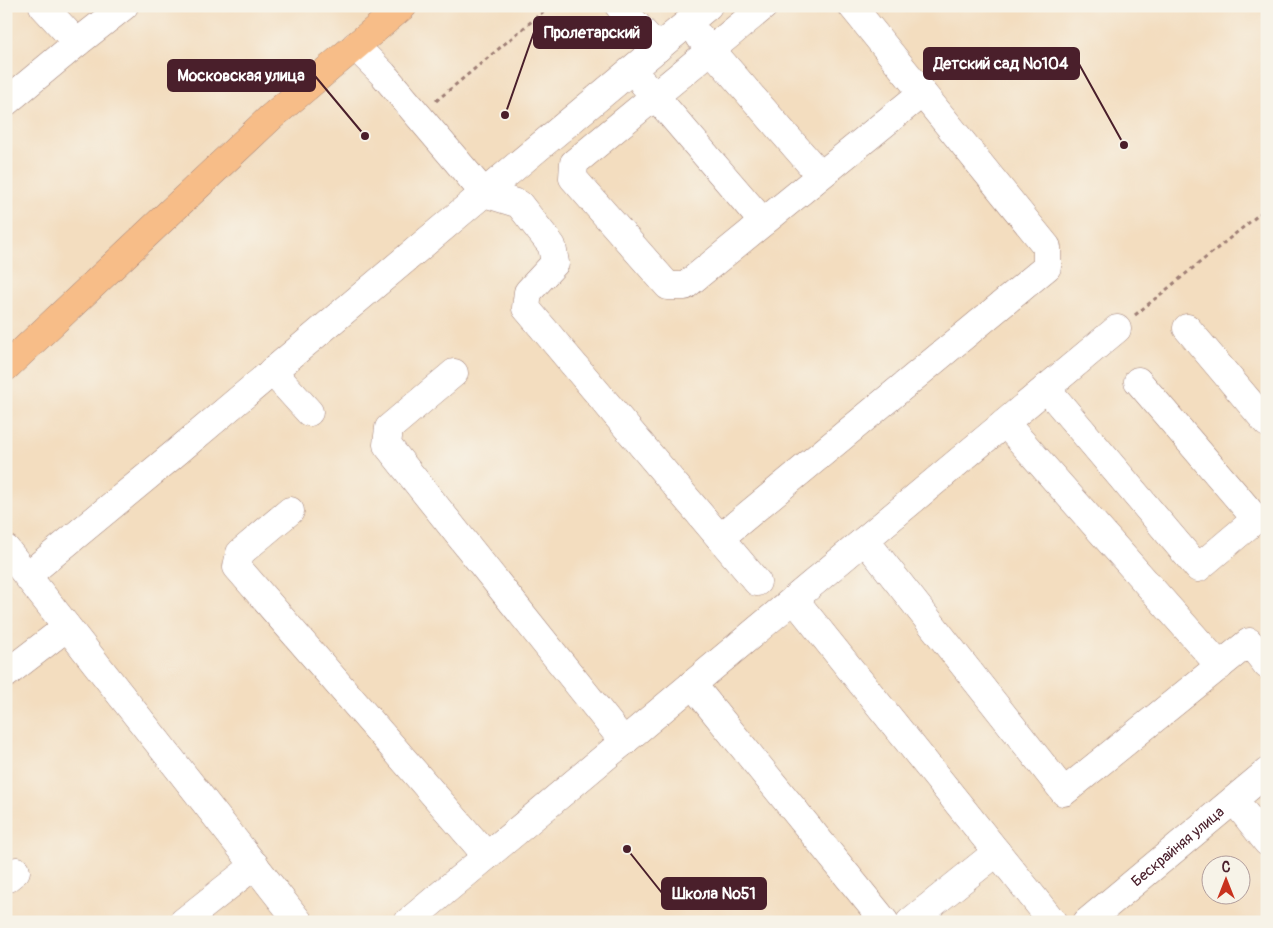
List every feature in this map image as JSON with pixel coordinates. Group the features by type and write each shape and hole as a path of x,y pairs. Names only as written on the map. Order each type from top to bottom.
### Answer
{"main road":[{"path":"6,367 270,118 403,6"}],"street":[{"path":"43,6 76,43"},
{"path":"6,102 76,43 124,6"},
{"path":"619,6 658,48"},
{"path":"28,575 708,6"},
{"path":"764,6 574,163 573,178 668,286 685,286 922,93"},
{"path":"720,538 1047,267 1047,247 854,7"},
{"path":"687,24 820,175"},
{"path":"356,46 383,74 484,193 519,204 552,246 555,263 528,292 526,308 757,582"},
{"path":"631,71 655,96 763,222"},
{"path":"1187,328 1267,423"},
{"path":"408,922 1117,329"},
{"path":"272,371 309,412"},
{"path":"454,373 389,428 387,445 624,742"},
{"path":"1046,388 1198,568 1261,515 1138,381"},
{"path":"1005,423 1220,666"},
{"path":"290,511 240,553 237,567 487,856"},
{"path":"865,540 1064,792 1249,642 1267,665"},
{"path":"6,549 299,922"},
{"path":"794,599 1053,922"},
{"path":"6,674 67,627"},
{"path":"692,684 885,922"},
{"name":"Бескрайняя улица","path":"1087,922 1267,772"},
{"path":"1234,800 1267,842"},
{"path":"910,922 996,852"},
{"path":"183,922 254,865"}],"path":[{"path":"418,115 550,6"},
{"path":"1117,329 1267,208"}],"place":[{"name":"Пролетарский","path":"505,115"},
{"name":"Московская улица","path":"365,136"},
{"name":"Детский сад №104","path":"1124,145"},
{"name":"Школа №51","path":"627,849"}]}
